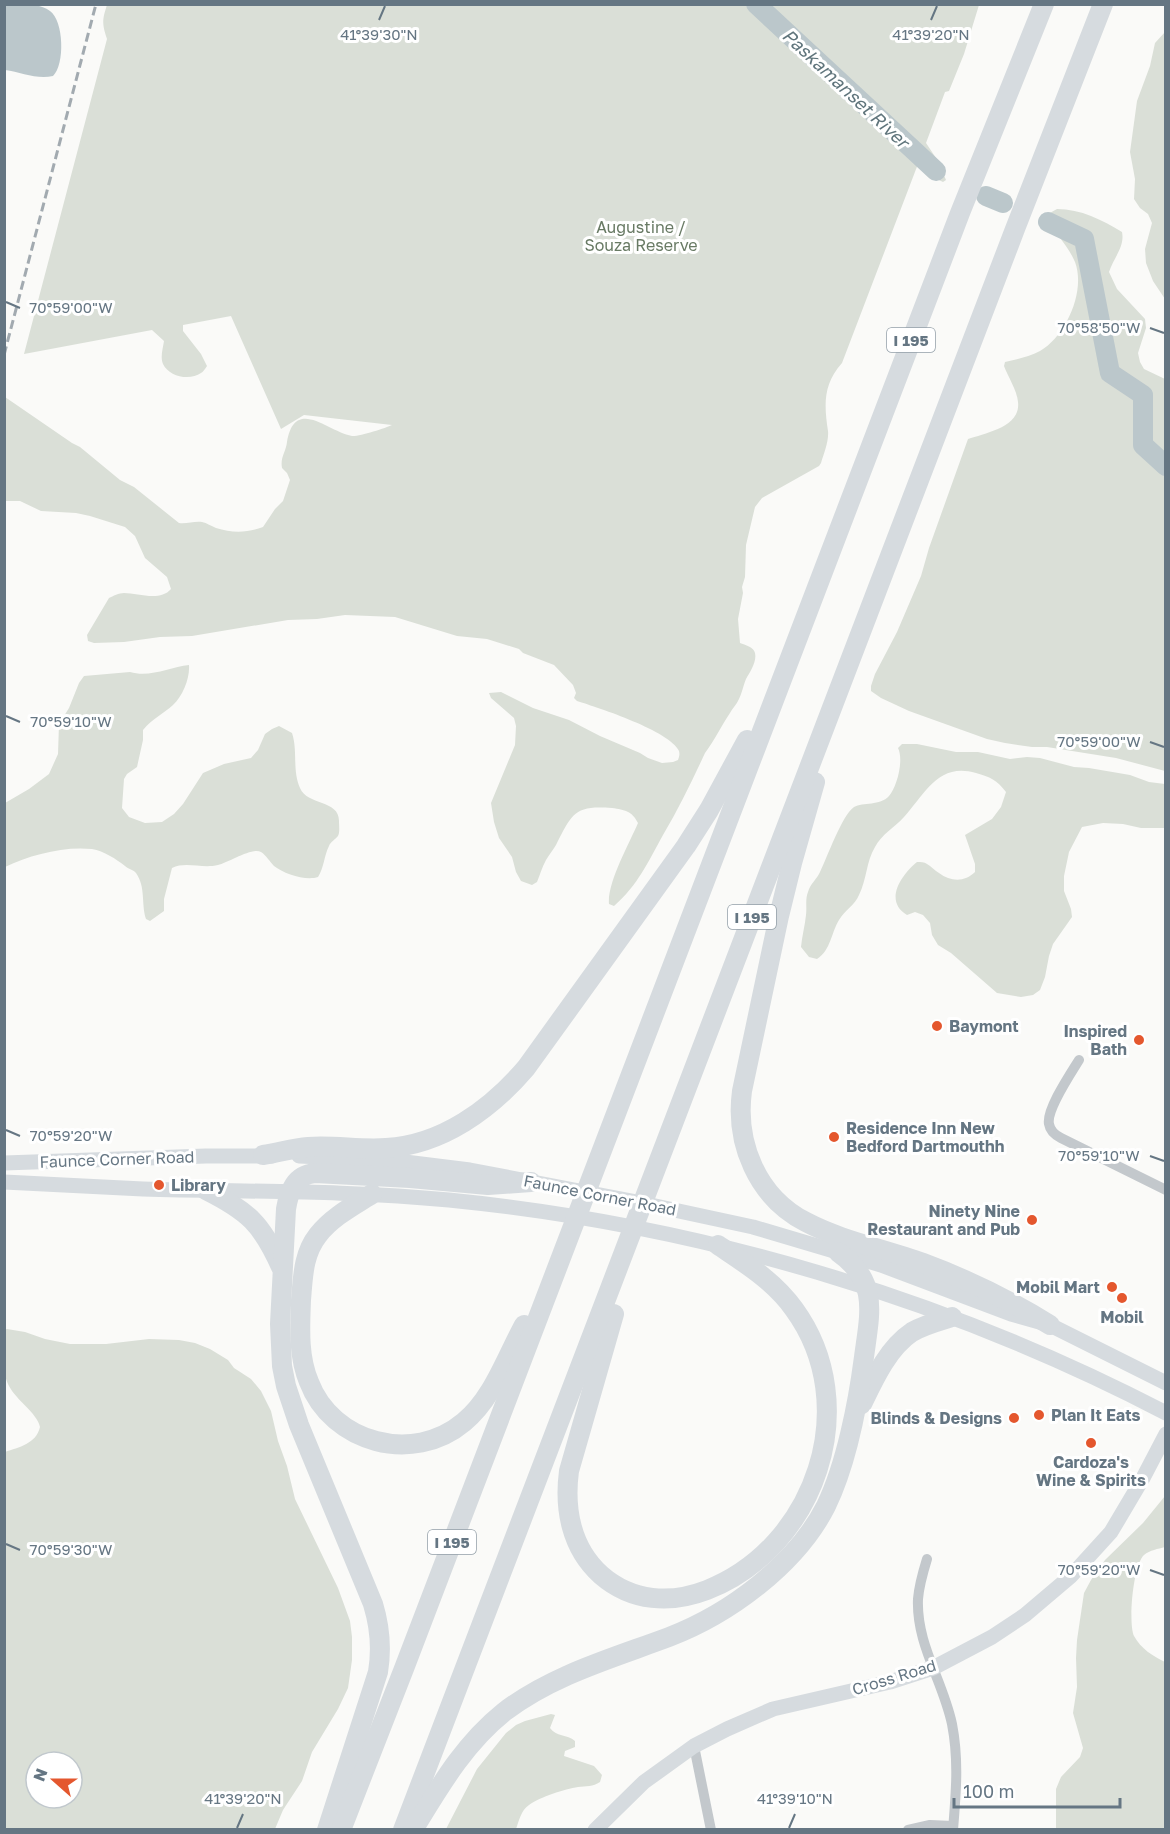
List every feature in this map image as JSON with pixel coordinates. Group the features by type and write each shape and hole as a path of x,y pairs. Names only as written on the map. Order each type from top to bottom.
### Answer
{"highway":[{"name":"I 195","path":"341,1830 391,1705 960,213 1044,4"},
{"name":"I 195","path":"403,1830 1103,4"},
{"path":"263,1155 309,1147 374,1149 401,1147 449,1130 473,1118 496,1100 526,1068 686,846 709,810 782,678"},
{"path":"829,715 812,795 779,916 742,1091 740,1106 742,1132 750,1160 769,1192 803,1221 961,1278 1015,1303 1050,1325"},
{"path":"327,1830 376,1679 380,1658 380,1633 374,1604 298,1425 286,1386 282,1366 280,1324 286,1209 290,1191 302,1176 315,1173 488,1185 531,1182"},
{"path":"206,1190 238,1207 253,1221 267,1238 282,1270"},
{"path":"372,1194 335,1218 311,1245 303,1276 300,1337 301,1353 308,1380 321,1404 338,1423 372,1440 389,1444 407,1444 430,1440 454,1430 472,1414 489,1392 562,1254"},
{"path":"628,1244 615,1312 572,1458 567,1484 568,1508 574,1536 586,1560 594,1569 625,1591 660,1599 687,1597 713,1587 762,1558 785,1533 806,1501 824,1443 826,1411 824,1378 809,1333 794,1309 766,1278 718,1245"},
{"path":"413,1830 457,1760 479,1735 510,1708 556,1681 672,1636 735,1602 783,1563 810,1533 826,1506 835,1483 852,1425 864,1358 869,1305 867,1287 860,1272 838,1252"},
{"path":"852,1425 881,1368 904,1340 922,1327 952,1317"}],"main road":[{"name":"Faunce Corner Road","path":"4,1163 263,1155 389,1160 430,1164 675,1209 753,1227 838,1252 914,1277 1011,1314 1050,1325 1166,1383"},
{"path":"57,1162 60,1184"},
{"name":"Faunce Corner Road","path":"4,1182 372,1194 450,1200 542,1211 666,1233 801,1267 952,1317 1059,1360 1166,1413"},
{"name":"Cross Road","path":"596,1830 644,1782 694,1746 773,1709 890,1682 933,1668 1008,1627 1041,1603 1098,1548 1121,1518 1166,1434"}],"street":[{"path":"1079,1060 1050,1111 1048,1122 1052,1131 1061,1138 1166,1190"},
{"path":"908,1830 930,1825 953,1828 957,1783 956,1748 949,1711 922,1634 918,1609 920,1584 927,1559"},
{"path":"694,1746 711,1830"}],"green space":[{"name":"Augustine / Souza Reserve","path":"107,5 979,5 964,54 949,91 945,92 926,143 938,161 946,180 943,182 939,180 925,167 918,164 842,363 828,387 826,412 828,439 821,463 762,498 755,507 746,545 745,577 738,619 740,643 751,648 755,653 753,667 746,679 741,696 705,753 680,805 647,864 630,890 614,906 609,904 611,885 638,823 631,814 624,810 600,807 576,813 566,825 546,860 537,882 532,885 521,881 512,857 499,838 491,803 515,745 516,726 514,718 491,698 489,693 501,692 533,708 569,720 662,763 678,760 679,751 673,743 633,721 577,701 574,698 576,693 573,685 554,665 523,653 519,649 487,639 457,636 395,617 345,615 288,620 192,636 160,637 124,642 94,643 88,641 87,635 109,598 124,593 161,595 171,589 167,577 145,558 135,536 125,527 90,516 41,511 20,501 5,501 5,397 80,447 120,480 134,487 179,523 202,522 228,531 245,531 263,527 283,501 290,480 282,468 282,461 291,428 297,421 314,420 352,436 392,425 304,415 281,429 231,316 183,325 183,331 201,354 207,366 202,373 191,377 175,375 166,368 162,358 164,341 152,330 24,354 107,39 103,22"},
{"path":"1165,32 1165,299 1153,281 1146,263 1145,249 1152,223 1148,214 1134,199 1135,179 1130,152 1137,101 1150,66 1155,43"},
{"path":"1057,209 1066,209 1091,216 1122,232 1121,247 1109,272 1117,289 1145,319 1146,328 1138,353 1140,362 1144,369 1165,379 1165,771 1116,758 987,739 909,711 871,691 875,674 897,632 921,576 968,439 1001,428 1014,417 1017,411 1017,397 1004,366 1005,362 1040,351 1058,335 1071,312 1076,299 1078,274 1072,256 1053,227 1048,214"},
{"path":"189,665 187,681 180,697 143,730 137,767 124,779 122,808 129,817 145,823 162,822 183,804 203,773 224,764 251,758 258,750 265,734 279,726 292,733 296,774 300,788 309,798 329,806 338,815 339,834 329,846 318,877 301,877 283,872 274,866 263,853 257,851 246,853 218,865 177,866 172,868 164,899 164,911 150,921 146,919 141,884 136,873 101,852 81,848 58,850 36,855 5,867 5,803 49,774 58,754 59,724 84,676 130,672 145,674"},
{"path":"902,744 917,744 956,752 978,752 1010,759 1040,758 1074,767 1130,775 1149,782 1165,784 1165,828 1141,828 1103,823 1082,827 1069,852 1064,876 1064,891 1072,917 1053,944 1040,990 1033,995 1021,997 997,993 951,953 938,945 932,935 930,923 923,915 915,912 907,915 896,902 897,888 901,880 917,862 926,863 944,876 953,879 967,878 975,872 975,864 965,835 992,819 1001,807 1006,792 993,780 976,773 952,772 934,782 878,843 872,853 859,895 839,920 822,955 817,959 809,957 801,947 809,889 819,875 849,812 854,807 881,801 892,792 900,766 898,748"},
{"path":"7,1329 70,1344 106,1344 149,1339 179,1340 210,1349 228,1360 234,1368 251,1379 261,1391 271,1411 295,1499 338,1588 350,1621 352,1637 348,1688 312,1752 302,1781 283,1810 275,1829 5,1829 5,1452 31,1441 40,1427 35,1417 12,1391 6,1380 4,1330"},
{"path":"1165,1496 1165,1547 1146,1553 1140,1561 1134,1582 1131,1619 1134,1636 1140,1645 1165,1662 1165,1829 1056,1829 1056,1789 1061,1777 1080,1757 1083,1748 1073,1713 1077,1687 1077,1640 1084,1593 1105,1560 1143,1523"},
{"path":"555,1715 550,1728 552,1731 575,1741 575,1747 565,1751 564,1756 594,1766 602,1775 600,1782 592,1786 560,1791 534,1802 524,1810 516,1829 446,1829 477,1769 506,1733 525,1721"}],"shaded area":[{"path":"5,4 40,6 55,16 60,33 61,53 60,63 53,76 35,76 5,70"}],"waterway":[{"name":"Paskamanset River","path":"756,4 936,171"},
{"name":"Paskamanset River","path":"986,196 1003,203"},
{"name":"Paskamanset River","path":"1048,222 1084,239 1110,373 1143,395 1143,445 1166,466"}],"railway":[{"path":"4,355 96,4"}],"place":[{"name":"Baymont","path":"937,1026"},
{"name":"Inspired Bath","path":"1139,1040"},
{"name":"Residence Inn New Bedford Dartmouthh","path":"834,1137"},
{"name":"Library","path":"159,1185"},
{"name":"Ninety Nine Restaurant and Pub","path":"1032,1220"},
{"name":"Mobil Mart","path":"1112,1287"},
{"name":"Mobil","path":"1122,1298"},
{"name":"Plan It Eats","path":"1039,1415"},
{"name":"Blinds & Designs","path":"1014,1418"},
{"name":"Cardoza's Wine & Spirits","path":"1091,1443"}]}
